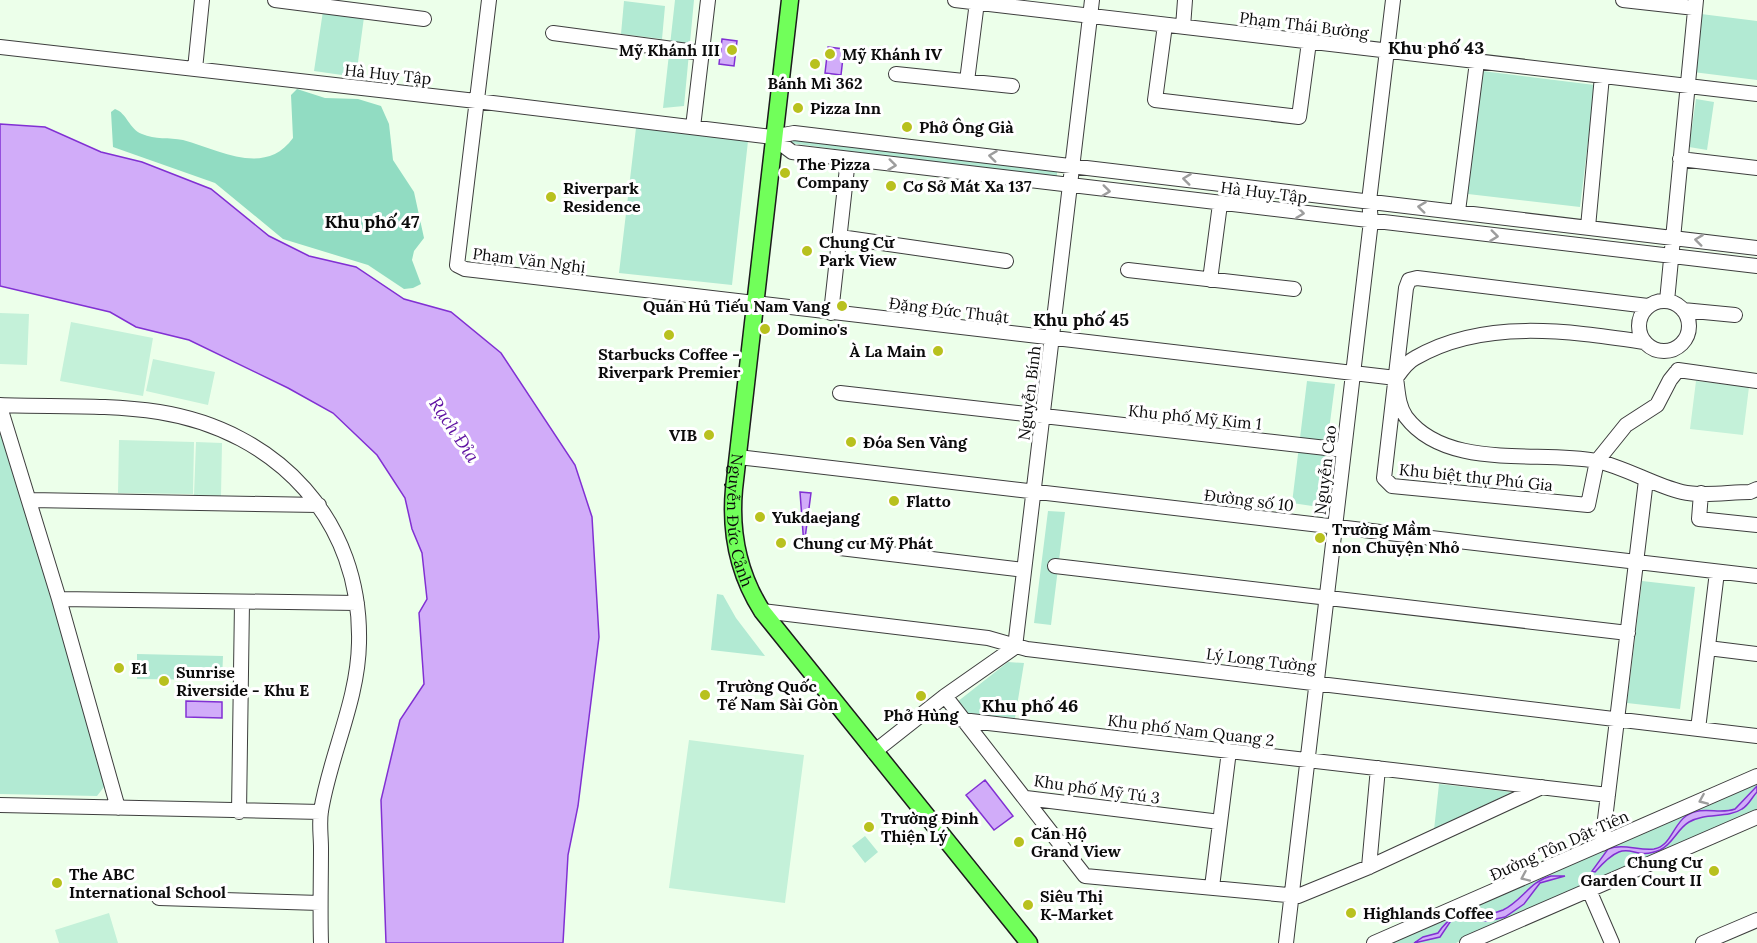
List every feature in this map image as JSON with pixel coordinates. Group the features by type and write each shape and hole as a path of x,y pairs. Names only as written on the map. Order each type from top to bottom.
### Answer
{"main road":[{"name":"Nguyễn Đức Cảnh","path":"789,0 738,457 733,528 744,578 762,610 1029,943"}],"street":[{"path":"195,69 202,0"},
{"path":"275,0 347,4 424,19"},
{"name":"Phạm Văn Nghị","path":"489,0 457,265 465,269 756,305"},
{"path":"693,127 708,0"},
{"name":"Phạm Thái Bường","path":"955,0 1757,94"},
{"name":"Nguyễn Bính","path":"1015,647 1092,0"},
{"path":"1183,27 1185,0"},
{"name":"Nguyễn Cao","path":"1286,943 1371,221 1369,201 1393,0"},
{"path":"1623,0 1695,4 1667,301"},
{"path":"967,81 977,2"},
{"path":"1165,25 1155,100 1299,117 1309,42"},
{"path":"553,33 703,53"},
{"name":"Hà Huy Tập","path":"0,47 476,100 772,137 794,133 1757,248"},
{"path":"1458,211 1477,62"},
{"path":"896,74 1012,86"},
{"path":"1588,227 1602,76"},
{"name":"Hà Huy Tập","path":"772,137 792,152 1757,267"},
{"path":"831,313 848,159"},
{"path":"1680,159 1757,168"},
{"path":"1210,280 1220,204"},
{"path":"840,237 1005,261"},
{"path":"1128,270 1294,289"},
{"name":"Khu biệt thự Phú Gia","path":"1648,306 1417,278 1410,280 1406,288 1384,478 1392,486 1588,506 1597,461 1626,425 1657,405 1678,370"},
{"path":"1644,342 1638,327 1643,312 1648,306 1667,301 1683,310 1735,315"},
{"name":"Đặng Đức Thuật","path":"756,305 1353,374"},
{"path":"1353,374 1396,378 1413,359 1456,340 1494,333 1557,332 1644,342 1657,351 1672,350 1685,340 1688,333 1687,317 1683,310"},
{"path":"1672,350 1678,370 1757,381"},
{"name":"Khu biệt thự Phú Gia","path":"1396,378 1399,402 1407,417 1429,437 1446,444 1504,456 1597,461 1684,493 1757,489"},
{"name":"Khu phố Mỹ Kim 1","path":"840,393 1344,450"},
{"path":"118,808 30,500 0,406 132,409 189,420 246,443 272,459 297,478 334,528 345,552 357,603 359,644 356,676 321,812 321,943"},
{"name":"Đường số 10","path":"738,457 1757,576"},
{"path":"1602,844 1646,480"},
{"path":"1701,493 1699,519 1757,525"},
{"path":"30,500 319,505"},
{"path":"840,548 1024,570"},
{"path":"1055,566 1628,633"},
{"path":"1698,729 1717,572"},
{"path":"59,599 357,603"},
{"path":"239,812 242,602"},
{"name":"Lý Long Tường","path":"762,610 988,638 1015,647 1757,736"},
{"path":"874,752 945,696 1015,647"},
{"path":"1708,648 1757,654"},
{"name":"Khu phố Mỹ Tú 3","path":"945,696 1026,798 1220,822"},
{"name":"Khu phố Nam Quang 2","path":"962,720 1608,795"},
{"path":"1212,887 1229,751"},
{"path":"1369,867 1378,768"},
{"name":"Đường Tôn Dật Tiên","path":"1374,943 1757,776"},
{"path":"1026,798 1085,876 1292,896 1304,895 1369,867 1542,787"},
{"path":"0,805 321,812"},
{"path":"1467,943 1757,817"},
{"path":"1589,890 1612,943"},
{"path":"159,898 320,903"},
{"path":"1703,943 1757,920"}],"green space":[{"path":"675,0 694,0 684,106 663,108"},
{"path":"624,1 665,6 662,39 621,34"},
{"path":"323,11 364,17 356,77 314,71"},
{"path":"1701,14 1757,21 1757,80 1693,72"},
{"path":"1482,71 1595,85 1580,207 1468,194"},
{"path":"297,89 325,98 358,99 381,106 389,124 393,160 414,192 424,238 414,251 412,260 421,284 404,289 368,265 283,239 215,183 113,147 111,112 115,109 138,132 147,136 183,140 241,157 269,156 282,150 293,138 291,95"},
{"path":"1696,99 1714,102 1707,150 1689,147"},
{"path":"636,128 748,141 732,285 619,273"},
{"path":"792,135 1057,170 1057,179 790,143"},
{"path":"0,313 29,314 27,365 0,364"},
{"path":"71,322 153,338 143,396 60,381"},
{"path":"153,359 215,372 208,405 146,391"},
{"path":"1307,381 1335,384 1319,507 1292,503"},
{"path":"1696,381 1749,387 1743,435 1690,429"},
{"path":"0,430 105,776 104,787 97,796 0,794"},
{"path":"119,440 194,442 193,494 118,493"},
{"path":"196,442 222,443 221,496 194,495"},
{"path":"1048,511 1065,512 1051,625 1034,623"},
{"path":"1642,581 1695,587 1680,709 1627,703"},
{"path":"717,594 723,595 736,618 765,656 711,650"},
{"path":"137,654 223,656 222,680 137,679"},
{"path":"1008,662 1024,663 1015,718 965,713 957,702"},
{"path":"689,740 804,755 785,903 669,888"},
{"path":"1757,781 1757,812 1456,943 1384,943"},
{"path":"1439,784 1512,792 1434,830"},
{"path":"865,836 878,852 865,863 852,846"},
{"path":"109,913 118,943 59,943 55,930"}],"water":[{"path":"722,39 737,41 734,66 719,64"},
{"path":"828,47 844,49 841,75 825,73"},
{"name":"Rạch Đỉa","path":"0,124 45,127 101,152 142,162 211,189 269,236 309,256 356,267 404,299 451,312 501,353 575,465 592,517 599,637 578,806 568,855 563,943 386,943 381,800 400,720 424,684 419,613 427,599 422,553 412,529 405,498 377,455 333,413 288,388 189,340 136,327 110,312 0,286"},
{"path":"800,492 811,493 804,546"},
{"path":"186,701 222,702 222,718 186,717"},
{"path":"985,780 1013,816 994,830 966,795"},
{"path":"1757,786 1757,792 1742,809 1730,814 1696,819 1685,825 1660,850 1650,853 1623,851 1607,860 1595,872 1592,871 1608,849 1660,847 1686,816 1698,811 1735,809"},
{"path":"1551,876 1565,876 1540,883 1524,904 1505,917 1487,921 1457,917 1450,922 1440,937 1414,943 1423,937 1438,933 1453,918 1460,916 1467,915 1483,915 1503,910 1516,902 1537,882"}],"place":[{"name":"Mỹ Khánh III","path":"732,50"},
{"name":"Mỹ Khánh IV","path":"830,54"},
{"name":"Bánh Mì 362","path":"815,64"},
{"name":"Pizza Inn","path":"798,108"},
{"name":"Phở Ông Già","path":"907,127"},
{"name":"The Pizza Company","path":"785,173"},
{"name":"Cơ Sở Mát Xa 137","path":"891,186"},
{"name":"Riverpark Residence","path":"551,197"},
{"name":"Chung Cư Park View","path":"807,251"},
{"name":"Quán Hủ Tiếu Nam Vang","path":"842,306"},
{"name":"Domino's","path":"765,329"},
{"name":"Starbucks Coffee - Riverpark Premier","path":"669,335"},
{"name":"À La Main","path":"938,351"},
{"name":"VIB","path":"709,435"},
{"name":"Đóa Sen Vàng","path":"851,442"},
{"name":"Flatto","path":"894,501"},
{"name":"Yukdaejang","path":"760,517"},
{"name":"Trường Mầm non Chuyện Nhỏ","path":"1320,538"},
{"name":"Chung cư Mỹ Phát","path":"781,543"},
{"name":"E1","path":"119,668"},
{"name":"Sunrise Riverside - Khu E","path":"164,681"},
{"name":"Trường Quốc Tế Nam Sài Gòn","path":"705,695"},
{"name":"Phở Hùng","path":"921,696"},
{"name":"Trường Đinh Thiện Lý","path":"869,827"},
{"name":"Căn Hộ Grand View","path":"1019,842"},
{"name":"Chung Cư Garden Court II","path":"1714,871"},
{"name":"The ABC International School","path":"57,883"},
{"name":"Siêu Thị K-Market","path":"1028,905"},
{"name":"Highlands Coffee","path":"1351,913"}],"district":[{"name":"Khu phố 43","path":"1436,48"},
{"name":"Khu phố 47","path":"372,222"},
{"name":"Khu phố 45","path":"1081,320"},
{"name":"Khu phố 46","path":"1030,706"}]}
